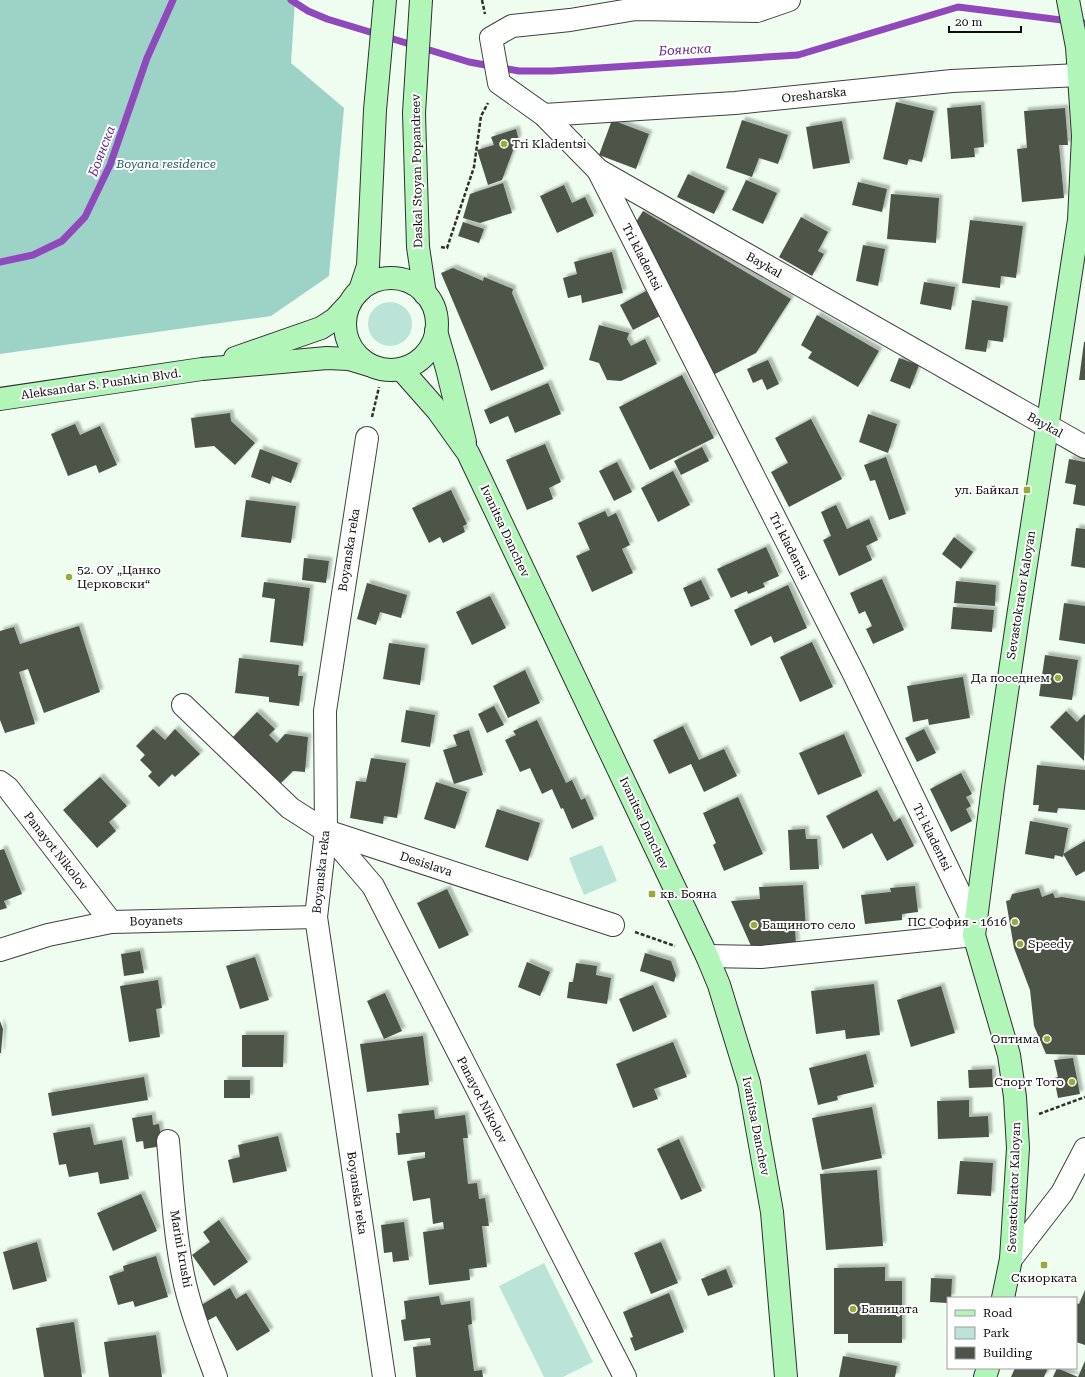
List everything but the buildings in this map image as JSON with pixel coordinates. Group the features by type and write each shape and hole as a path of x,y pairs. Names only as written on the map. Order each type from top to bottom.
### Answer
{"main road":[{"path":"354,297 369,283 381,279 397,278 413,284 425,294 432,306 436,319 436,331 430,347 423,356 413,364 401,369 383,369 375,373 350,345 345,332 345,317 354,297 368,266 375,110 385,0"},
{"name":"Daskal Stoyan Popandreev","path":"421,0 414,113 418,247 425,294"},
{"name":"Sevastokrator Kaloyan","path":"1003,1297 1011,1259 1018,1148 1015,1097 1009,1055 974,930 1019,610 1079,220 1083,136 1082,75 1068,0"},
{"name":"Aleksandar S. Pushkin Blvd.","path":"202,369 321,328 335,319 354,297"},
{"name":"Ivanitsa Danchev","path":"436,331 468,453"},
{"name":"Aleksandar S. Pushkin Blvd.","path":"0,398 202,369 327,358 348,359 375,373"},
{"name":"Ivanitsa Danchev","path":"401,369 438,411 468,453 707,956 719,985 749,1083 772,1212 786,1377"}],"street":[{"path":"499,83 491,38 512,26 570,20 636,9 757,11 789,0"},
{"name":"Oresharska","path":"544,115 735,103 952,81 1082,75"},
{"name":"Baykal","path":"499,83 544,115 598,170 1085,447"},
{"name":"Tri kladentsi","path":"598,170 854,674 974,930"},
{"name":"Boyanska reka","path":"367,438 325,711 326,832 316,917 384,1377"},
{"name":"Desislava","path":"183,705 290,808 326,832 613,925"},
{"name":"Panayot Nikolov","path":"0,782 8,788 111,922"},
{"name":"Panayot Nikolov","path":"326,832 373,886 624,1377"},
{"name":"Boyanets","path":"0,950 48,935 111,922 316,917"},
{"path":"707,956 761,957 974,930"},
{"name":"Marini krushi","path":"168,1141 173,1205 183,1275 198,1327 216,1377"},
{"name":"Sevastokrator Kaloyan","path":"1011,1259 1062,1194 1085,1149"}],"path":[{"path":"447,248 474,167 481,116 499,83"},
{"path":"367,438 375,373"},
{"path":"613,925 707,956"},
{"path":"1055,1109 1085,1097"}],"green space":[{"name":"Boyana residence","path":"0,0 295,0 291,63 344,108 329,276 271,316 0,354"},
{"path":"386,302 394,302 399,303 406,308 411,315 411,333 406,340 399,345 386,346 378,343 371,336 368,328 368,320 371,312 378,305"},
{"path":"602,845 617,881 584,895 569,858"},
{"path":"544,1263 593,1362 563,1377 544,1377 499,1286"}],"waterway":[{"name":"Боянска","path":"0,262 33,255 62,241 85,217 110,165 147,58 173,0"},
{"name":"Боянска","path":"291,0 308,11 327,19 469,62 519,71 552,71 798,55 958,7 1085,23"}],"place":[{"name":"Tri Kladentsi","path":"504,144"},
{"name":"ул. Байкал","path":"1027,490"},
{"name":"52. ОУ „Цанко Церковски“","path":"69,577"},
{"name":"Да поседнем","path":"1058,678"},
{"name":"кв. Бояна","path":"652,894"},
{"name":"ПС София - 1616","path":"1015,922"},
{"name":"Бащиното село","path":"754,925"},
{"name":"Speedy","path":"1020,944"},
{"name":"Оптима","path":"1047,1039"},
{"name":"Спорт Тото","path":"1072,1082"},
{"name":"Скиорката","path":"1044,1265"},
{"name":"Баницата","path":"853,1309"}]}
